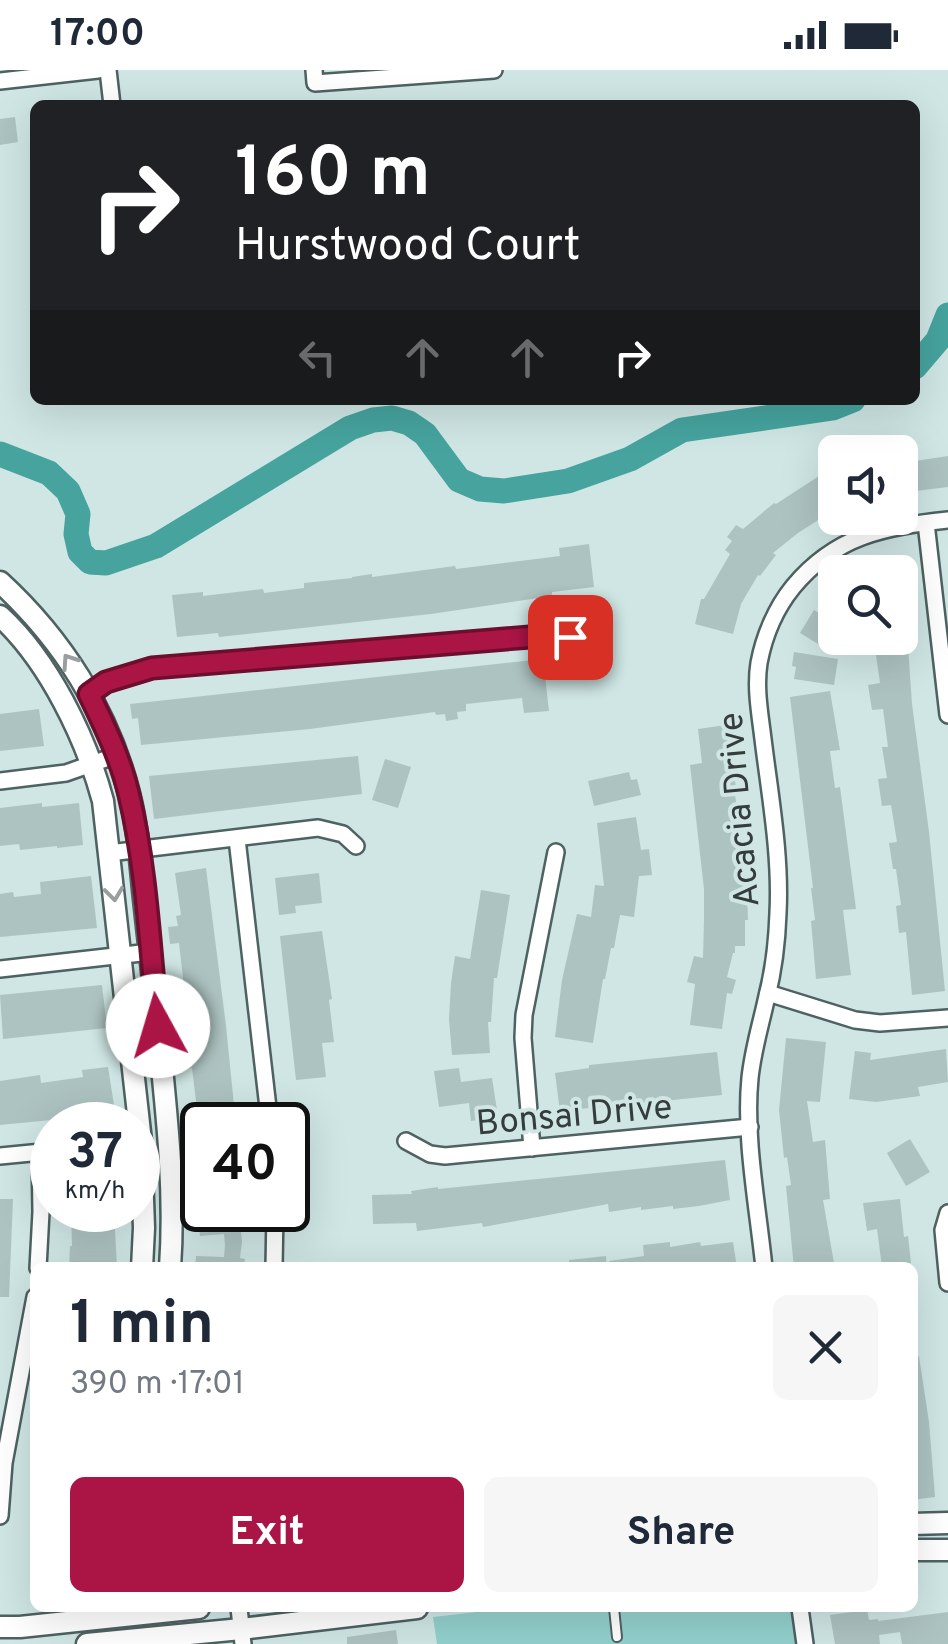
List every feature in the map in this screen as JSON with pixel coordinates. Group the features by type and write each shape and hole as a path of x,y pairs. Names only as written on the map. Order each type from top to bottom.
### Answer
{"street":[{"path":"0,82 98,70"},
{"path":"108,70 111,100"},
{"path":"314,77 494,70"},
{"name":"Acacia Drive","path":"763,1262 750,1127 750,1082 754,1043 768,992 778,910 778,867 758,698 759,665 768,629 786,596 810,567 837,547 879,530 948,520"},
{"path":"926,523 948,714"},
{"path":"0,582 56,642 89,694 117,755 129,795 139,850 169,1138 170,1262"},
{"path":"0,616 64,703 93,763 103,800 136,1102"},
{"path":"89,694 106,682 152,668 570,637"},
{"path":"0,781 66,773 117,755"},
{"path":"109,853 318,828 343,834 356,846"},
{"path":"237,838 267,1102"},
{"path":"532,1148 524,1016 556,852"},
{"path":"0,968 150,952"},
{"path":"768,992 868,1022 948,1018"},
{"name":"Bonsai Drive","path":"406,1141 430,1154 446,1156 750,1127"},
{"path":"160,1139 169,1138"},
{"path":"0,1156 30,1153"},
{"path":"948,1213 943,1230 948,1283"},
{"path":"38,1262 40,1232"},
{"path":"142,1262 144,1232"},
{"path":"274,1262 275,1232"},
{"path":"0,1516 4,1463 30,1324"},
{"path":"918,1524 948,1523"},
{"path":"918,1550 948,1550"},
{"path":"0,1626 20,1627 109,1612 111,1643"},
{"path":"134,1612 136,1642"},
{"path":"87,1644 136,1642 381,1612"},
{"path":"801,1612 805,1644"}],"lane":[{"path":"615,1612 618,1637"}],"shaded area":[{"path":"477,1612 792,1612 796,1644 437,1644 433,1617"}],"building":[{"path":"15,117 18,142 0,145 0,119"},
{"path":"948,456 948,487 918,491 918,461"},
{"path":"818,477 818,520 773,553 776,555 758,575 741,604 733,634 695,624 701,599 730,554 725,550 732,541 727,537 736,525 743,529"},
{"path":"589,544 594,587 431,614 219,637 218,633 177,637 172,595 203,592 203,596 263,589 264,593 372,574 455,566 456,569 560,556 559,548"},
{"path":"814,610 818,612 818,644 800,633"},
{"path":"794,652 838,659 834,685 794,679"},
{"path":"876,655 909,655 945,991 912,995 906,932 899,933 896,906 901,905 889,843 897,842 891,805 882,806 878,779 887,778 882,747 888,747 883,709 872,710 868,685 880,683"},
{"path":"543,659 549,711 524,713 522,698 466,704 466,711 457,712 458,719 446,721 445,714 435,712 141,745 138,718 132,719 130,704"},
{"path":"830,691 840,750 830,751 835,788 840,787 856,909 843,910 851,975 816,979 811,921 815,920 813,888 790,697"},
{"path":"39,709 44,746 0,751 0,714"},
{"path":"726,725 748,920 745,946 735,946 727,977 736,980 732,994 727,993 722,1029 690,1025 695,984 687,982 694,956 703,958 704,920 690,765 702,763 698,729"},
{"path":"358,756 362,794 154,819 149,776"},
{"path":"385,759 411,767 398,808 372,800"},
{"path":"629,772 631,780 637,779 641,795 594,806 588,781"},
{"path":"42,803 42,807 79,803 83,845 20,850 19,844 0,846 0,808"},
{"path":"636,817 641,850 649,849 652,875 639,876 634,917 620,915 603,979 593,1043 555,1037 562,980 577,914 591,917 595,885 604,886 597,823"},
{"path":"206,868 234,1102 196,1102 192,1068 186,1069 180,1005 186,1004 179,943 170,944 168,927 178,926 176,916 181,915 175,873"},
{"path":"319,873 322,903 295,906 296,913 279,915 275,878"},
{"path":"91,876 97,928 0,937 0,894 41,894 40,882"},
{"path":"481,890 510,895 488,1022 490,1053 452,1055 449,1019 455,956 470,959"},
{"path":"322,931 334,1042 322,1043 326,1077 296,1080 280,936"},
{"path":"102,985 107,1028 3,1039 0,995"},
{"path":"786,1038 826,1042 820,1102 807,1101 813,1142 825,1140 830,1199 823,1200 834,1262 793,1262 786,1186 791,1185 779,1110"},
{"path":"946,1049 948,1082 918,1087 920,1096 876,1102 849,1099 855,1051 871,1053 870,1060"},
{"path":"717,1052 722,1095 560,1112 555,1073 589,1065"},
{"path":"108,1067 114,1102 30,1102 30,1122 0,1125 0,1081 40,1075 41,1083 83,1077 82,1070"},
{"path":"459,1068 461,1082 492,1078 498,1117 471,1121 469,1103 439,1107 434,1071"},
{"path":"910,1139 930,1172 906,1186 887,1153"},
{"path":"725,1160 730,1200 699,1206 609,1212 608,1204 483,1227 482,1223 417,1231 416,1223 373,1224 372,1195"},
{"path":"0,1199 13,1199 9,1297 0,1297"},
{"path":"900,1199 911,1262 881,1262 877,1229 867,1231 863,1203"},
{"path":"72,1232 115,1232 117,1262 69,1262"},
{"path":"200,1232 241,1232 240,1258 245,1262 196,1262 196,1256 224,1257 224,1234 200,1236"},
{"path":"733,1242 736,1262 609,1262 644,1256 643,1245"},
{"path":"606,1256 606,1262 569,1262"},
{"path":"918,1356 929,1422 935,1497 918,1499"},
{"path":"867,1612 869,1620 878,1621 948,1612 948,1644 902,1644 900,1632 879,1635 880,1644 835,1644 830,1615"},
{"path":"396,1630 398,1644 347,1644 347,1637"}],"waterway":[{"path":"920,361 938,340 948,315"},
{"path":"0,454 49,473 68,491 78,514 76,534 80,552 90,562 106,563 156,546 350,428 373,420 392,418 409,423 425,434 459,480 480,489 504,491 568,481 630,459 682,430 840,405"}],"route":[{"path":"158,1026 139,850 129,795 117,755 89,694 106,682 152,668 570,637"}]}
